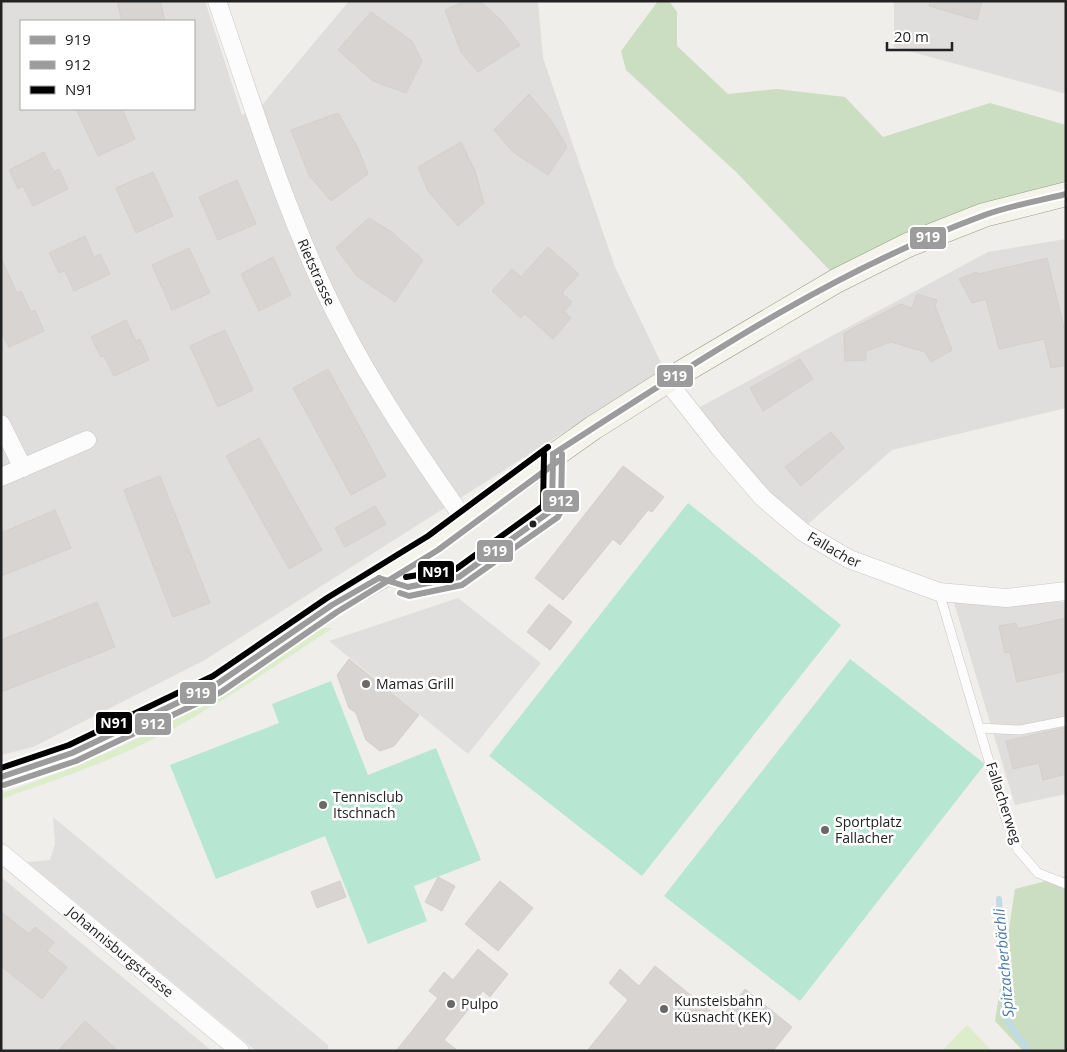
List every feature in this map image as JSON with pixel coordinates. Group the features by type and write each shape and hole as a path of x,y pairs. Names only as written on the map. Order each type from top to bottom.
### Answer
{"main road":[{"path":"1,778 72,753 217,684 332,604 380,578 433,543 464,518 553,454 667,381 812,295 908,245 984,215 1066,194"}],"street":[{"name":"Rietstrasse","path":"217,1 299,231 335,313 383,398 464,518"},
{"name":"Fallacher","path":"667,381 763,498 802,532 849,559 939,592 1006,598 1066,591"},
{"path":"1,424 22,468"},
{"path":"1,477 87,440"},
{"name":"Johannisburgstrasse","path":"1,853 240,1051"}],"lane":[{"path":"380,578 408,587 459,577 534,525 552,510 553,454"},
{"name":"Fallacherweg","path":"939,592 1007,822 1018,850 1038,873 1066,884"},
{"path":"980,728 1020,730 1066,721"}],"shaded area":[{"path":"1,1 205,1 242,115 262,105 349,1 538,1 543,58 615,267 664,369 203,661 33,747 1,755"},
{"path":"894,1 1066,1 1066,94 894,47"},
{"path":"1066,239 1066,408 892,450 807,525 764,491 698,408 988,252"},
{"path":"458,598 541,663 468,754 329,641"},
{"path":"1066,602 1066,794 1015,805 954,603"},
{"path":"53,817 328,1045 328,1051 256,1051 27,862 50,860 55,844"},
{"path":"1,877 212,1051 1,1051"}],"green space":[{"path":"658,1 669,1 677,12 677,46 728,94 777,89 845,97 883,137 990,103 1066,125 1066,194 838,279 736,172 626,70 621,51"},
{"path":"688,503 841,625 642,876 489,756"},
{"path":"322,628 333,628 227,697 161,735 142,745 62,778 1,799 1,795 5,792 90,760 170,722 246,678"},
{"name":"Sportplatz Fallacher","path":"850,659 985,764 800,1001 664,896"},
{"name":"Tennisclub Itschnach","path":"331,681 368,775 436,748 481,860 414,886 427,921 368,944 325,836 216,879 170,765 279,723 272,704"},
{"path":"1066,876 1066,1051 1023,1051 995,1021 1015,889"},
{"path":"967,1025 992,1051 942,1051"}],"building":[{"path":"117,1 160,1 165,20 122,20"},
{"path":"465,1 480,1 502,21 520,45 478,72 461,52 445,10"},
{"path":"930,1 982,1 977,20 929,6"},
{"path":"371,12 412,41 422,61 406,93 373,81 338,50"},
{"path":"529,94 551,120 567,147 548,175 513,152 494,130"},
{"path":"76,110 122,110 135,139 98,156"},
{"path":"338,113 358,148 368,174 331,201 309,175 291,130"},
{"path":"461,142 475,171 484,203 458,226 428,191 418,167"},
{"path":"44,152 54,172 59,169 68,189 33,206 23,186 18,189 9,170"},
{"path":"153,172 173,216 136,233 116,188"},
{"path":"237,180 256,224 218,240 199,197"},
{"path":"369,218 393,233 423,260 395,302 357,276 336,248"},
{"path":"85,236 94,257 100,254 110,274 74,291 65,271 59,273 49,253"},
{"path":"548,247 579,274 562,293 572,302 564,311 571,318 553,339 525,314 521,318 492,291 512,269 521,277"},
{"path":"189,248 210,293 172,310 152,265"},
{"path":"273,257 291,295 259,311 241,274"},
{"path":"1,258 17,293 21,291 31,312 35,310 44,331 9,347 1,332"},
{"path":"1047,258 1066,336 1066,365 1051,368 1044,339 999,349 986,299 972,303 959,279 977,272 978,274"},
{"path":"917,294 937,300 935,306 952,350 931,362 925,352 891,342 866,351 866,360 845,361 844,333 901,304 912,308"},
{"path":"126,320 136,341 140,339 149,360 114,376 104,356 101,357 91,337"},
{"path":"225,330 253,390 218,407 190,346"},
{"path":"800,359 813,379 763,411 750,388"},
{"path":"328,369 386,476 351,495 293,388"},
{"path":"831,432 844,448 801,486 785,467"},
{"path":"259,438 322,550 289,569 226,456"},
{"path":"623,466 664,497 652,512 648,510 620,545 613,539 563,600 535,578"},
{"path":"160,476 210,603 173,617 124,490"},
{"path":"375,506 386,524 345,547 335,528"},
{"path":"55,510 71,548 1,576 1,533"},
{"path":"97,602 115,647 1,692 1,640"},
{"path":"549,604 572,622 550,650 527,632"},
{"path":"1066,618 1066,671 1017,682 1010,652 1005,653 999,626 1016,623 1018,629"},
{"path":"349,659 419,715 394,746 380,751 366,740 356,713 349,708 337,675"},
{"path":"1064,728 1066,735 1066,774 1043,780 1039,763 1013,769 1006,741"},
{"path":"438,877 455,886 442,911 425,902"},
{"path":"340,881 346,897 317,908 311,892"},
{"path":"500,881 533,908 498,951 465,924"},
{"path":"1,912 29,934 35,927 54,942 47,951 67,967 42,999 1,966"},
{"path":"478,949 508,974 490,997 483,991 444,1040 458,1051 396,1051 438,998 429,991 444,972 453,980"},
{"name":"Kunsteisbahn Küsnacht (KEK)","path":"655,966 720,1019 745,989 792,1027 773,1051 587,1051 628,1000 609,983 620,969 639,986"},
{"path":"85,1021 118,1051 58,1051"}],"waterway":[{"name":"Spitzacherbächli","path":"999,899 1006,1019 1029,1051"}],"transit line":[{"name":"919","path":"553,454 761,323 869,265 925,239 992,212 1066,194"},
{"name":"N91","path":"1,768 69,745 213,676 327,598 428,536 548,447"},
{"name":"N91","path":"406,577 456,569 543,506 544,454"},
{"name":"919","path":"379,578 408,587 459,577 552,510 553,454"},
{"name":"912","path":"400,593 409,596 462,585 558,517 561,511 562,454"},
{"name":"912","path":"4,785 76,761 221,692 337,612 438,550 558,461"},
{"name":"919","path":"1,777 72,753 217,684 332,605 379,578"}],"place":[{"name":"Mamas Grill","path":"366,684"},
{"name":"Tennisclub Itschnach","path":"323,805"},
{"name":"Sportplatz Fallacher","path":"825,830"},
{"name":"Pulpo","path":"451,1004"},
{"name":"Kunsteisbahn Küsnacht (KEK)","path":"664,1009"}]}
